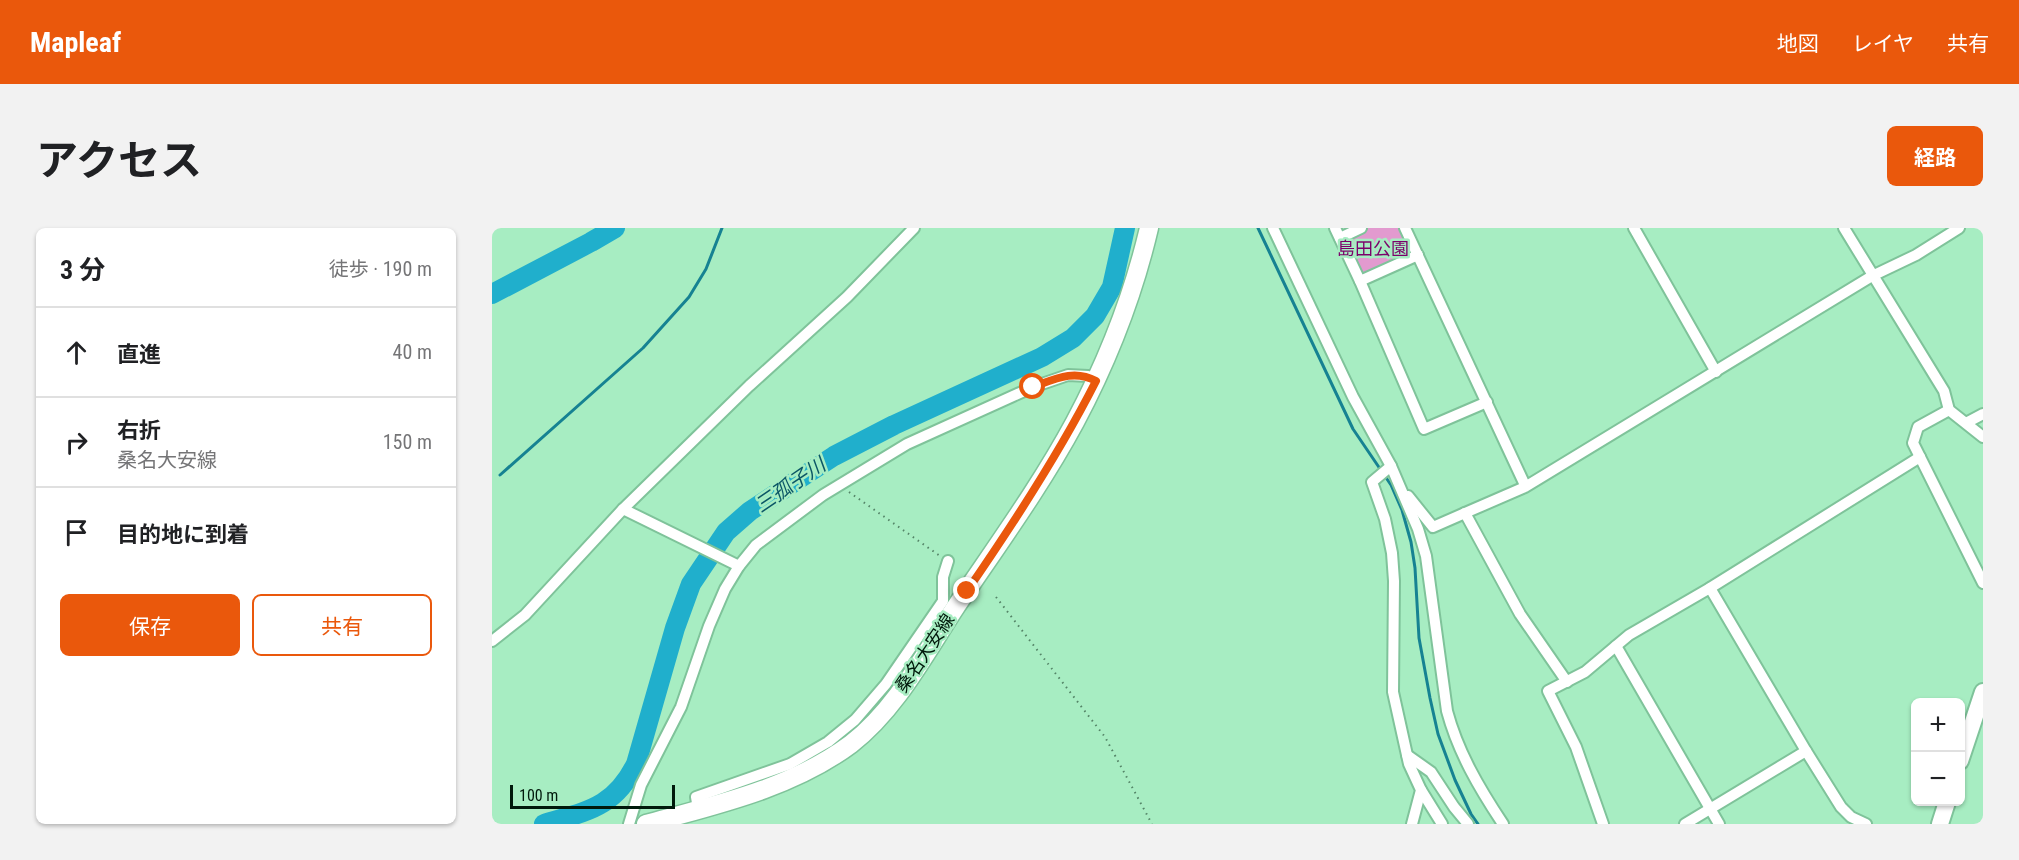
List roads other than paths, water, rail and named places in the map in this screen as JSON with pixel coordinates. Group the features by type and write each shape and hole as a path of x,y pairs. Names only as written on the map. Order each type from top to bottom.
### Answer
{"main road":[{"name":"桑名大安線","path":"645,824 676,820 698,809 779,784 820,765 874,723 901,690 1017,516 1074,424 1118,332 1139,271 1149,228"}],"street":[{"path":"492,641 525,615 623,509 749,386 847,297 914,228"},
{"path":"1274,228 1389,468 1400,486 1433,527 1525,487 1872,276 1916,255 1959,228"},
{"path":"1361,228 1337,233 1424,429 1487,402"},
{"path":"1405,228 1524,483"},
{"path":"1634,228 1716,372"},
{"path":"1844,228 1944,391 1949,410 1983,437"},
{"path":"1360,281 1418,255"},
{"path":"629,824 641,785 681,707 709,626 736,564 805,508 907,444 1033,387 1068,375 1088,376 1096,381"},
{"path":"1949,410 1918,427 1913,443 1983,583"},
{"path":"1966,423 1983,414"},
{"path":"1604,824 1576,747 1548,692 1584,672 1629,635 1710,588 1920,457"},
{"path":"1389,468 1372,482 1385,519 1392,553 1394,580 1393,692 1407,755 1421,790 1442,824"},
{"path":"1400,486 1426,556 1446,711 1453,734 1469,770 1503,824"},
{"path":"623,509 736,564"},
{"path":"1465,513 1520,614 1567,682"},
{"path":"698,809 696,797 789,764 828,742 855,720 882,690 943,601 943,577 948,561"},
{"path":"1710,588 1841,807 1851,817 1866,824"},
{"path":"1616,646 1719,824"},
{"path":"1963,752 1983,692"},
{"path":"1685,824 1806,751"},
{"path":"1407,755 1431,772 1468,824"},
{"path":"1412,824 1421,790"},
{"path":"1940,824 1945,806"}],"waterway":[{"path":"492,294 615,228"},
{"path":"500,475 643,348 689,297 706,269 722,228"},
{"name":"三孤子川","path":"544,824 598,806 609,799 627,779 636,764 675,628 691,584 726,532 750,511 834,456 894,425 1042,357 1073,338 1095,316 1112,287 1125,228"},
{"path":"1258,228 1353,429 1391,485 1402,510 1411,542 1415,568 1419,638 1438,734 1455,780 1478,824"}],"park label":[{"name":"島田公園","path":"1373,249"}]}
